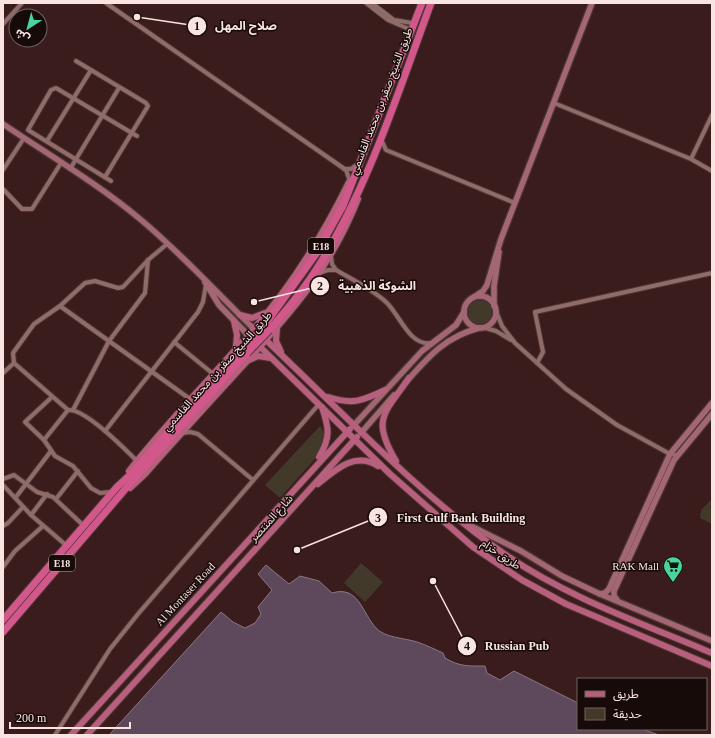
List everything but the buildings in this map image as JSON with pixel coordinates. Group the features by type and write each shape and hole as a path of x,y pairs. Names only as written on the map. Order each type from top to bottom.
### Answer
{"highway":[{"name":"طريق الشيخ صقر بن محمد القاسمي","path":"266,328 326,237 343,206 422,3"},
{"name":"طريق الشيخ صقر بن محمد القاسمي","path":"4,617 115,489 131,474 245,351 315,272 336,236 374,155 431,3"},
{"name":"طريق الشيخ صقر بن محمد القاسمي","path":"3,632 245,351"}],"main road":[{"path":"115,489 212,373 254,329 268,311 319,240 361,160"},
{"path":"122,494 145,474 260,347 322,272 350,218 370,164"},
{"path":"240,315 254,318 268,311"},
{"path":"234,321 238,340 234,349"},
{"path":"278,326 276,341 285,358"},
{"name":"طريق خزام","path":"254,329 354,424 361,433 461,521 503,553 548,580 586,600 712,653"},
{"name":"طريق خزام","path":"248,335 390,474 471,545 522,580 566,604 712,666"},
{"path":"246,362 252,358 262,356 276,362"},
{"path":"400,468 386,444 382,426 386,412 409,378"},
{"path":"326,397 345,402 358,402 385,390"},
{"path":"314,467 327,445 329,433 327,422 320,405"},
{"path":"314,467 354,424"},
{"name":"شارع المنتصر","path":"87,735 361,433"},
{"path":"301,498 340,466 352,462 372,462 390,474"},
{"name":"Al Montaser Road","path":"70,735 314,467"},
{"path":"471,545 479,540 495,551 503,553"}],"street":[{"path":"3,24 22,3"},
{"path":"106,3 343,168 349,175 350,181"},
{"path":"366,3 388,20 409,30"},
{"path":"372,3 394,20 412,23"},
{"path":"354,424 431,343 456,325 464,312 467,303 483,291 487,285 501,240 592,3"},
{"path":"76,61 146,103 148,106 106,177"},
{"path":"47,141 91,70"},
{"path":"111,181 76,158 28,130 52,90 56,88 137,136"},
{"path":"70,169 119,88"},
{"path":"554,103 691,159 712,171"},
{"path":"691,159 712,115"},
{"path":"3,124 125,207 167,244 254,329"},
{"path":"380,137 386,150 515,203"},
{"path":"3,170 24,138"},
{"path":"374,155 386,150"},
{"path":"343,168 351,169 361,160"},
{"path":"3,189 22,209 32,209 61,163"},
{"path":"481,327 490,324 493,320 495,308 494,286 501,240"},
{"path":"138,461 105,431 73,410 68,410 52,397 14,363 13,353 31,326 60,306 85,283 90,281 118,288 123,287 148,260 167,244"},
{"path":"331,256 332,264 336,270 384,300 415,340 422,343 431,343"},
{"path":"73,410 109,341 145,293 148,260"},
{"path":"322,272 336,270"},
{"path":"537,363 543,352 535,312 712,273"},
{"path":"205,282 216,302 248,335"},
{"path":"105,431 200,309 205,282"},
{"path":"474,297 479,296 488,298 495,308 502,326 515,343"},
{"path":"60,306 190,399"},
{"path":"464,312 468,322 471,325 496,331 515,343 586,404 617,425 670,454 676,455"},
{"name":"شارع المنتصر","path":"361,433 438,347 456,336 481,327"},
{"path":"174,342 212,373"},
{"path":"3,373 14,363"},
{"path":"52,397 25,422 44,440 51,451 78,471 87,485 100,493 115,489"},
{"path":"600,594 609,590 670,454 712,403"},
{"path":"55,735 110,649 138,614 253,480 320,405"},
{"path":"44,440 68,410"},
{"path":"617,600 614,596 614,591 665,476 676,455 712,414"},
{"path":"180,435 187,432 198,434 253,480"},
{"path":"16,497 51,451"},
{"path":"56,499 78,471"},
{"path":"3,479 14,475 37,492 47,494 56,499 84,526"},
{"path":"3,486 16,497 31,515 67,546"},
{"path":"100,493 102,504"},
{"path":"31,515 47,494"},
{"path":"3,526 8,523 23,507"},
{"path":"461,521 521,551 562,576 600,594 712,641"},
{"path":"3,567 15,551 44,526"}],"green space":[{"path":"480,300 489,303 492,312 489,321 480,324 471,321 468,312 471,303"},
{"path":"320,426 325,434 321,452 280,498 265,485"},
{"path":"712,499 712,524 700,518 701,510"},
{"path":"361,563 383,582 365,602 344,583"}],"shaded area":[{"path":"266,565 289,584 300,576 319,581 332,593 348,593 354,597 376,628 385,634 427,646 443,653 445,658 455,663 469,666 485,666 487,673 500,680 514,671 577,702 577,730 645,730 659,735 109,735 221,612 233,622 245,628 255,623 261,614 258,607 272,590 258,574"}],"place":[{"name":"صلاح المهل","path":"137,17"},
{"name":"الشوكة الذهبية","path":"254,302"},
{"name":"First Gulf Bank Building","path":"297,550"},
{"name":"Russian Pub","path":"433,581"},
{"name":"RAK Mall","path":"673,583"}]}
